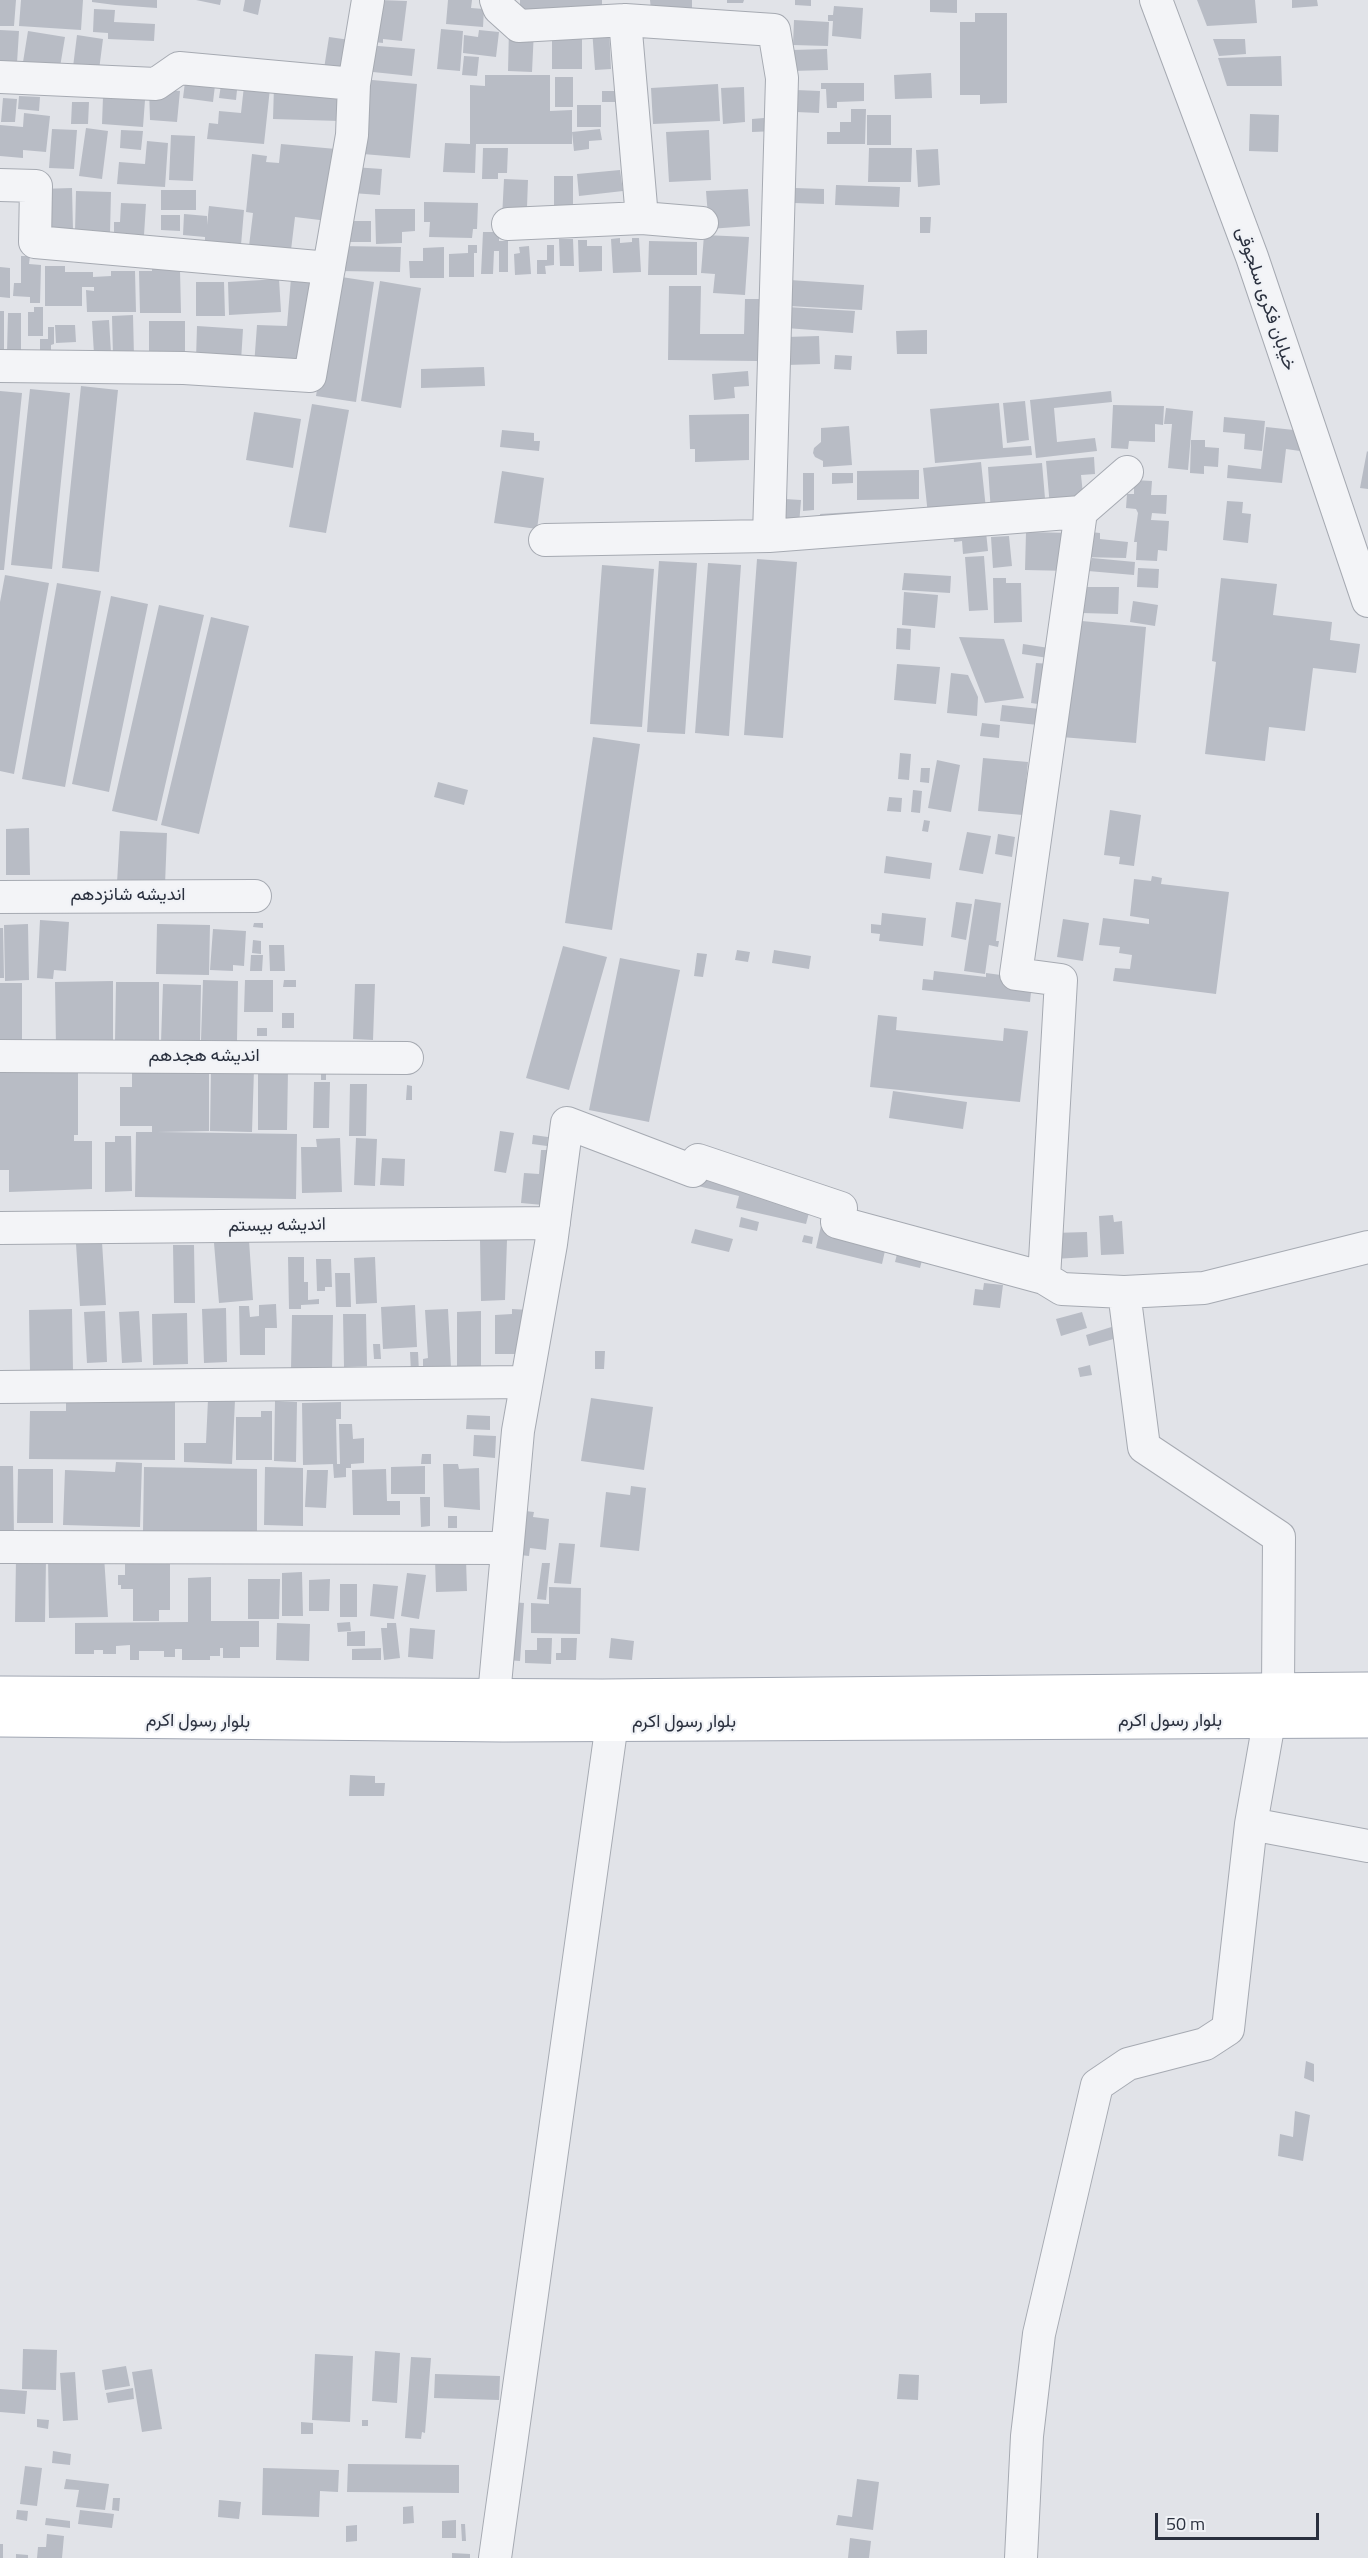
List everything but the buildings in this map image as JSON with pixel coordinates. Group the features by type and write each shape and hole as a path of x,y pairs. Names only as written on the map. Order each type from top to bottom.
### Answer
{"main road":[{"name":"بلوار رسول اکرم","path":"0,1693 494,1696 1368,1689"},
{"name":"بلوار رسول اکرم","path":"0,1720 503,1725 1368,1721"}],"street":[{"path":"0,366 184,368 310,376 352,135 354,84 368,0"},
{"path":"496,0 499,8 519,26 625,20 774,30 783,78 769,536"},
{"name":"خیابان فکری سلجوقی","path":"1156,0 1252,257 1368,601"},
{"path":"625,20 642,218"},
{"path":"0,77 156,84 179,68 354,84"},
{"path":"0,185 36,186 35,242 329,268"},
{"path":"508,224 642,218 702,223"},
{"path":"545,540 769,536 1081,512 1127,472"},
{"path":"1044,1278 1061,980 1016,974 1081,512"},
{"name":"اندیشه شانزدهم","path":"0,897 255,896"},
{"name":"اندیشه هجدهم","path":"0,1056 407,1058"},
{"path":"494,1696 507,1548 526,1382 554,1223 567,1123 693,1171 698,1160 841,1208 837,1222 1044,1278 1062,1289 1124,1292 1204,1288 1368,1247"},
{"name":"اندیشه بیستم","path":"0,1228 554,1223"},
{"path":"1124,1292 1144,1447 1280,1537 1278,1690"},
{"path":"0,1387 526,1382"},
{"path":"0,1546 507,1548"},
{"path":"1021,2558 1027,2436 1039,2334 1097,2085 1128,2064 1205,2044 1228,2029 1251,1824 1269,1722"},
{"path":"495,2558 612,1723"},
{"path":"1251,1824 1368,1846"}]}
